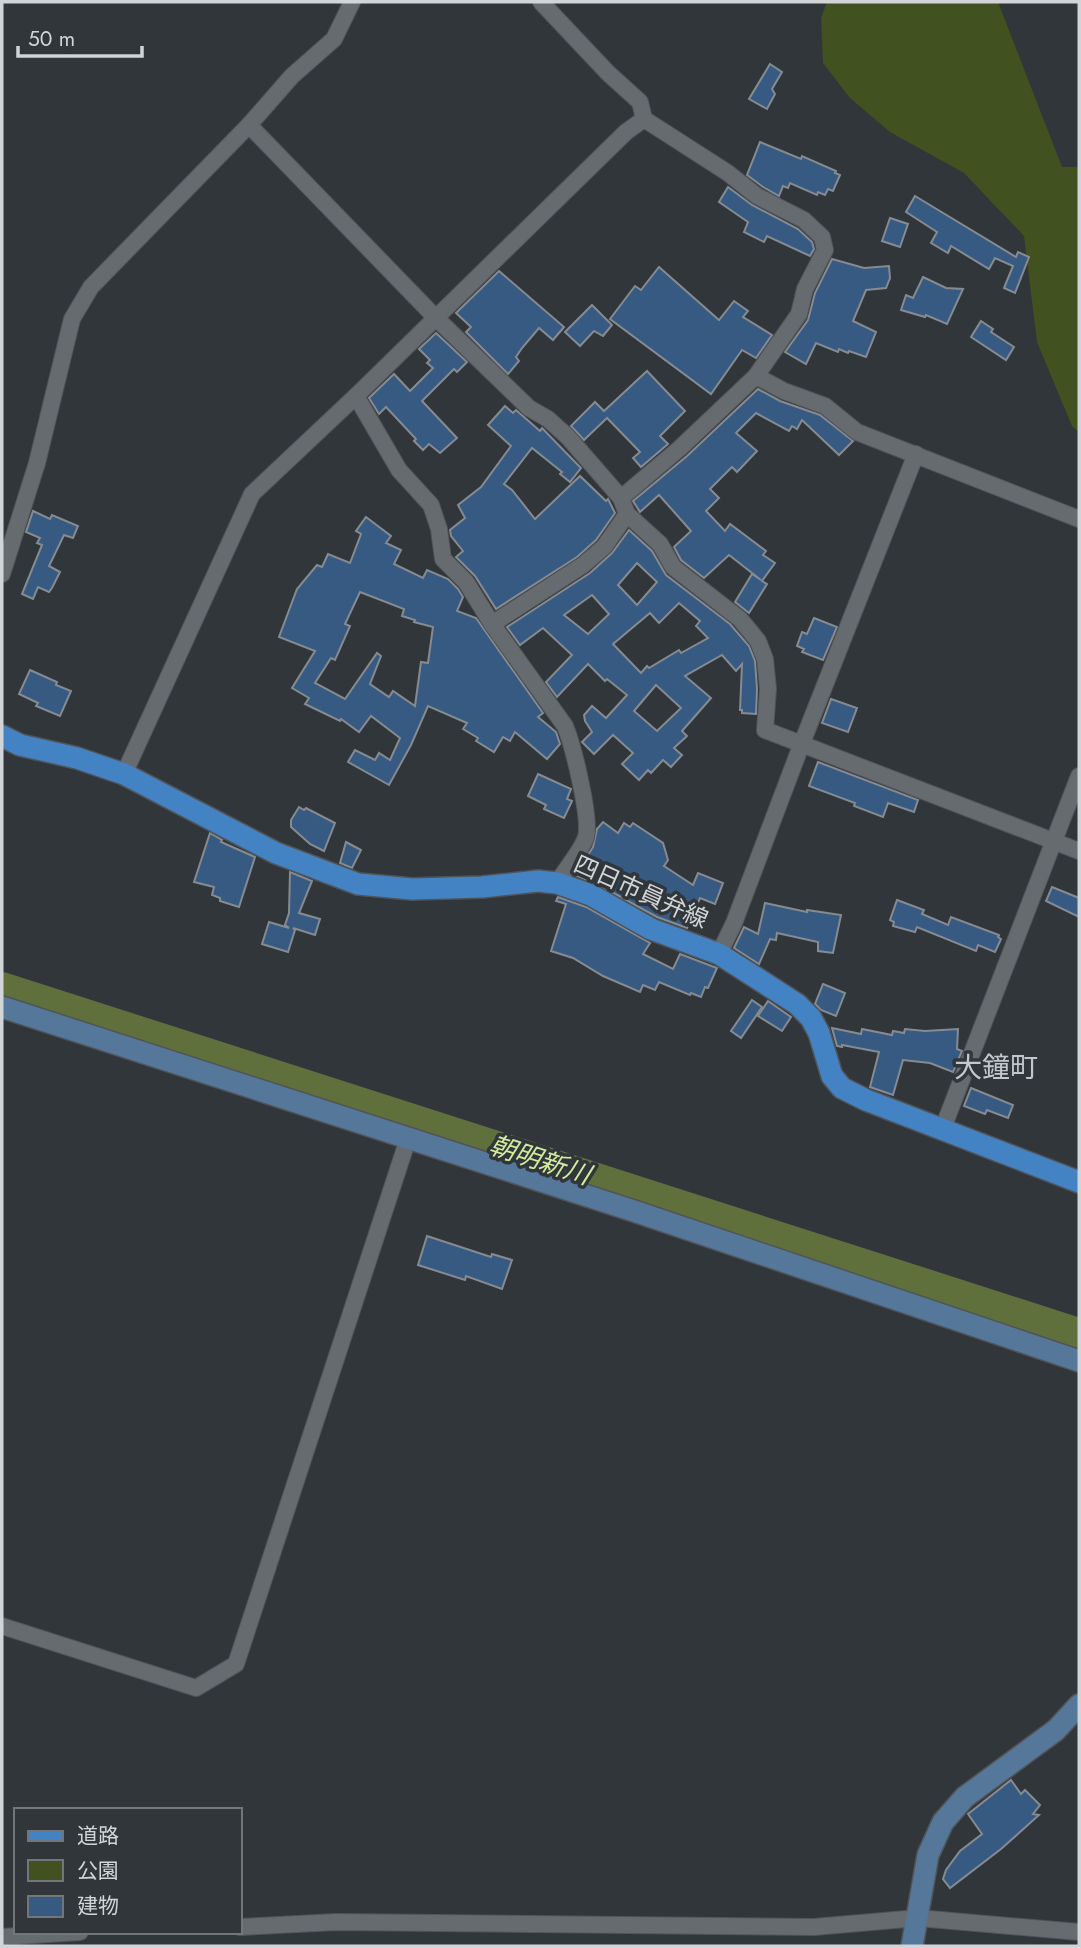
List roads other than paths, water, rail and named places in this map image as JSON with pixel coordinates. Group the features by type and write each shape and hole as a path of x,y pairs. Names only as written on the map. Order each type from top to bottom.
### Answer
{"main road":[{"name":"四日市員弁線","path":"2,736 20,745 77,758 124,774 275,853 358,884 412,889 482,887 538,881 557,883 591,895 651,929 719,954 797,1004 811,1018 819,1033 832,1076 842,1088 866,1100 1079,1182"}],"street":[{"path":"2,574 37,463 72,319 91,287 250,125 292,76 334,39 352,2"},
{"path":"541,2 608,73 640,102 643,119 728,173 757,196 804,220 822,237 825,250 805,289 799,314 756,376 680,448 621,498"},
{"path":"124,774 252,494 356,397 626,132 643,119"},
{"path":"250,125 435,317 528,408 548,419 568,436 621,498 628,514 660,544 673,567 740,619 758,640 765,659 768,690 765,730 1079,851"},
{"path":"756,376 784,391 825,406 857,432 1079,519"},
{"path":"356,397 399,470 431,505 439,529 443,559 466,582 492,624 565,726 572,741 587,817 586,837 557,883"},
{"path":"719,954 734,923 916,454"},
{"path":"492,624 583,565 604,547 628,514"},
{"path":"943,1128 1079,776"},
{"path":"2,1007 969,1322 1079,1361"},
{"path":"2,1626 196,1688 236,1664 408,1139"},
{"path":"915,1931 928,1855 943,1822 965,1797 1056,1730 1079,1705"},
{"path":"242,1927 335,1922 1079,1932"},
{"path":"2,1937 49,1934"}],"waterway":[{"name":"朝明新川","path":"2,987 1079,1333"}],"district":[{"name":"大鐘町","path":"996,1067"}]}
